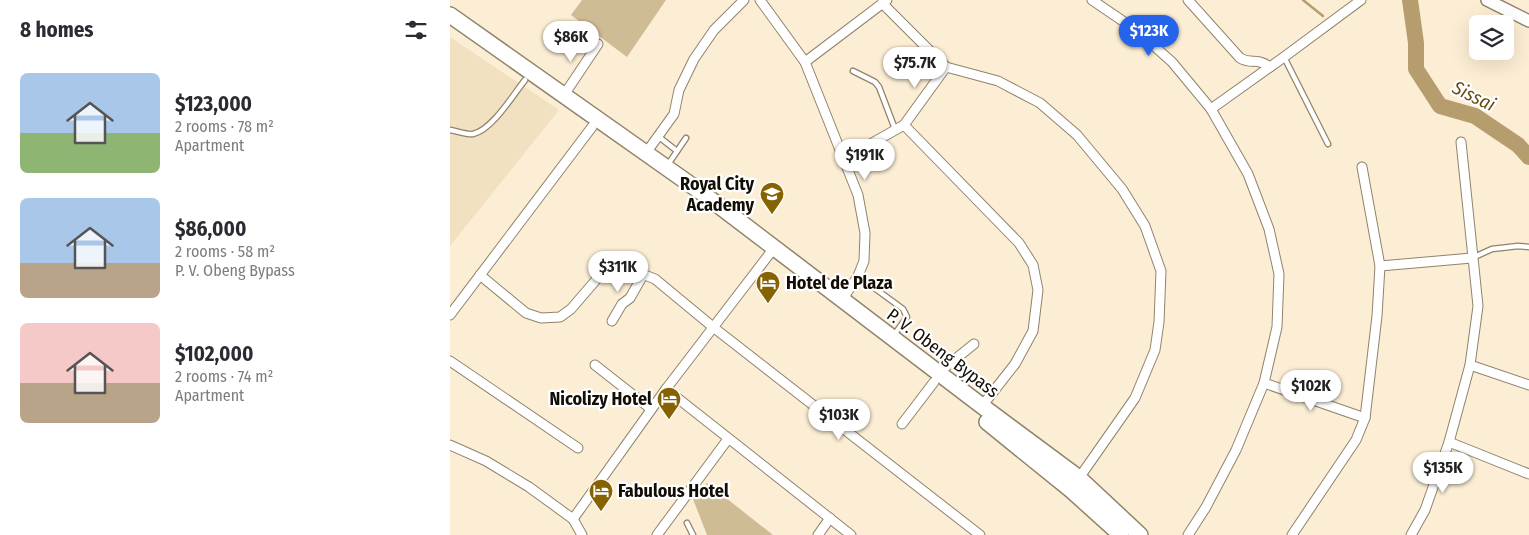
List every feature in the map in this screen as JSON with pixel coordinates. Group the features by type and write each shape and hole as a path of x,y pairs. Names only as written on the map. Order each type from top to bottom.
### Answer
{"highway":[{"name":"P. V. Obeng Bypass","path":"450,15 701,192 772,252 936,377 982,406 1079,478 1140,535"},
{"name":"P. V. Obeng Bypass","path":"450,28 842,300 892,338 977,414 1071,490 1121,535"}],"street":[{"path":"646,153 674,114 679,90 694,59 714,30 744,0"},
{"path":"760,0 805,62 858,195 865,233 864,261 858,276 842,300"},
{"path":"1092,0 1136,30 1172,62 1211,110 1248,174 1269,229 1279,274 1277,327 1264,383 1236,450 1206,507 1188,535"},
{"path":"1188,0 1240,58 1251,62 1259,60 1270,67"},
{"path":"1211,110 1361,0"},
{"path":"1487,0 1529,21"},
{"path":"805,62 884,1 946,67 998,81 1040,103 1077,135 1122,189 1145,226 1161,271 1159,322 1155,350 1135,398 1079,478"},
{"path":"564,95 598,44"},
{"path":"844,159 900,128 946,67"},
{"path":"450,315 592,127"},
{"path":"900,128 1020,243 1033,265 1038,290 1033,330 1015,364 982,406"},
{"path":"1411,535 1425,510 1449,442 1470,365 1478,306 1460,142"},
{"path":"1292,535 1356,440 1365,418 1377,316 1380,266 1362,167"},
{"path":"573,519 666,389 772,252"},
{"path":"1380,266 1472,258"},
{"path":"480,275 526,313 541,318 560,317 566,313 602,272 610,266 617,264 655,279 713,328 980,535"},
{"path":"612,321 622,304 630,298 643,275"},
{"path":"902,424 936,377 974,344"},
{"path":"450,361 578,448"},
{"path":"595,365 652,409"},
{"path":"1470,365 1529,385"},
{"path":"1264,383 1365,418"},
{"path":"666,389 851,535"},
{"path":"657,535 728,439"},
{"path":"1449,442 1529,474"},
{"path":"450,445 486,461 529,488 573,519 582,535"},
{"path":"818,535 830,518"}],"lane":[{"path":"1284,58 1328,144"},
{"path":"853,71 875,82 880,87 900,128"},
{"path":"450,130 472,134 486,128 525,80"},
{"path":"658,136 677,151"},
{"path":"665,167 686,138"},
{"path":"1472,258 1492,249 1518,246 1529,247"},
{"path":"858,276 903,309 907,317 892,338"},
{"path":"687,523 693,535"}],"shaded area":[{"path":"582,0 666,0 627,57 571,15"},
{"path":"450,37 559,110 450,246"},
{"path":"707,483 773,535 707,535 693,499"}],"waterway":[{"path":"1303,0 1323,16"},
{"name":"Sissai","path":"1410,0 1416,43 1416,69 1440,106 1475,116 1518,145 1529,157"}],"place":[{"name":"Royal City Academy","path":"772,215"},
{"name":"Hotel de Plaza","path":"768,304"},
{"name":"Nicolizy Hotel","path":"669,420"},
{"name":"Fabulous Hotel","path":"601,512"}]}
